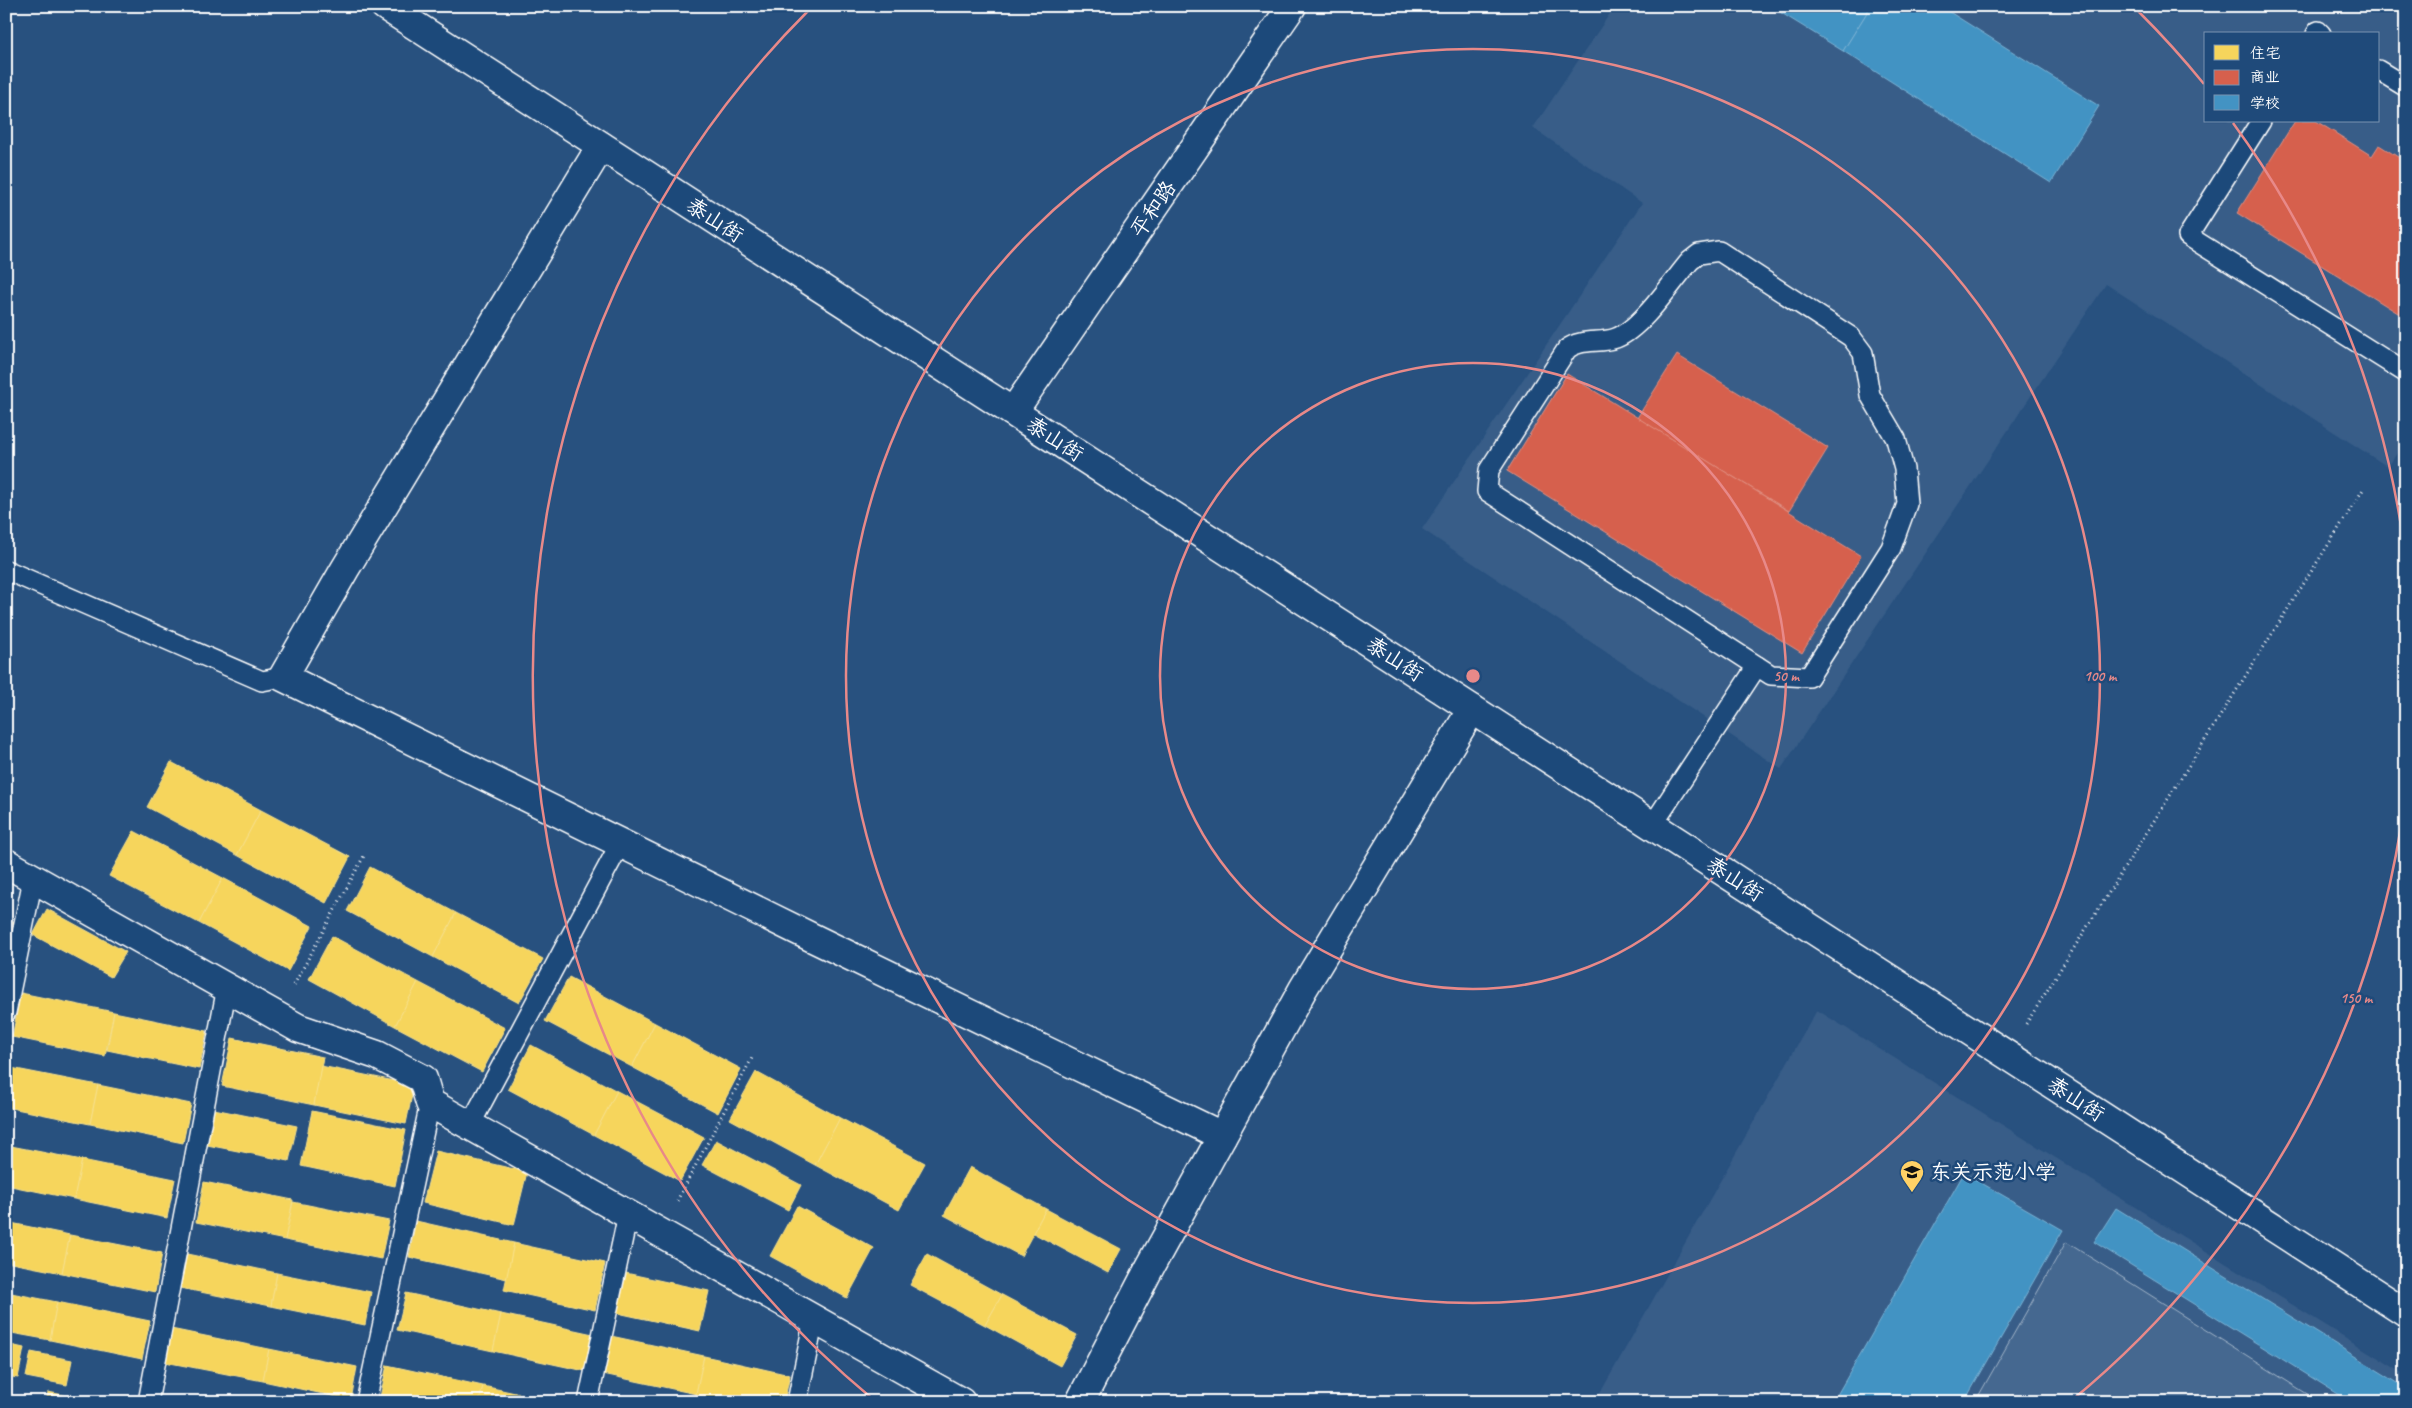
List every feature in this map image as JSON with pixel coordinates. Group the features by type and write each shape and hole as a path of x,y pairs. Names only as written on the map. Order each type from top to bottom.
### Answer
{"street":[{"name":"泰山街","path":"385,6 2406,1313"},
{"name":"平和路","path":"1013,412 1292,6"},
{"path":"601,146 345,569 283,677 620,844 1222,1136"},
{"path":"1080,1402 1150,1267 1303,989 1472,709"},
{"path":"6,863 298,1028 377,1055 423,1079 430,1103 961,1402"}],"lane":[{"path":"2380,71 2406,87"},
{"path":"2260,122 2188,236 2406,372"},
{"path":"1719,250 1851,337 1858,345 1863,354 1870,395 1896,439 1904,469 1906,504 1890,548 1809,677 1772,675 1757,666 1487,491 1489,470 1568,349 1574,344 1615,339 1633,329 1690,261 1699,254 1719,250"},
{"path":"6,570 262,681 283,677"},
{"path":"1652,826 1757,666"},
{"path":"470,1125 620,844"},
{"path":"6,1012 34,879"},
{"path":"148,1402 227,987"},
{"path":"366,1402 430,1103"},
{"path":"588,1402 628,1214"},
{"path":"797,1402 814,1319"}],"path":[{"path":"2006,1054 2364,488"},
{"path":"277,1016 365,854"},
{"path":"661,1233 752,1058"}],"shaded area":[{"path":"1615,6 2406,6 2406,439 2388,467 2106,284 1781,769 1422,529 1642,203 1533,128"},
{"name":"东关示范小学","path":"1817,1010 2406,1375 2406,1402 1595,1402"},
{"path":"2066,1242 2320,1402 1975,1402"}],"building: 住宅":[{"path":"171,762 261,810 237,855 147,807"},
{"path":"261,810 350,857 326,903 237,855"},
{"path":"134,831 223,878 199,923 109,876"},
{"path":"370,867 456,913 433,957 347,911"},
{"path":"223,878 312,926 288,971 199,923"},
{"path":"47,909 126,952 111,977 33,935"},
{"path":"456,913 543,959 519,1003 433,957"},
{"path":"6,920 17,922 6,971"},
{"path":"332,936 418,982 395,1026 309,979"},
{"path":"569,977 655,1023 632,1067 545,1021"},
{"path":"418,982 505,1028 482,1072 395,1026"},
{"path":"21,993 114,1012 105,1056 12,1037"},
{"path":"114,1012 207,1031 199,1069 107,1050"},
{"path":"655,1023 741,1069 718,1113 632,1067"},
{"path":"232,1038 323,1057 314,1105 222,1086"},
{"path":"531,1045 617,1091 594,1135 508,1089"},
{"path":"321,1066 414,1085 406,1124 314,1105"},
{"path":"6,1067 98,1085 90,1124 6,1107"},
{"path":"756,1072 840,1118 815,1165 730,1119"},
{"path":"98,1085 191,1104 183,1143 90,1124"},
{"path":"617,1091 704,1137 680,1181 594,1135"},
{"path":"214,1109 297,1126 289,1161 207,1145"},
{"path":"312,1111 406,1130 395,1186 301,1166"},
{"path":"840,1118 925,1163 899,1210 815,1165"},
{"path":"716,1140 801,1185 788,1210 702,1165"},
{"path":"6,1145 82,1160 74,1199 6,1185"},
{"path":"436,1151 527,1172 514,1225 423,1203"},
{"path":"82,1160 175,1179 167,1218 74,1199"},
{"path":"970,1167 1046,1209 1021,1256 944,1215"},
{"path":"204,1182 293,1200 285,1240 196,1222"},
{"path":"293,1202 389,1221 381,1259 285,1240"},
{"path":"797,1206 874,1248 847,1298 770,1256"},
{"path":"1046,1209 1121,1249 1108,1273 1033,1233"},
{"path":"416,1221 514,1243 507,1279 409,1257"},
{"path":"6,1222 70,1235 62,1273 6,1262"},
{"path":"70,1235 162,1253 155,1292 62,1273"},
{"path":"514,1243 605,1263 595,1310 504,1290"},
{"path":"187,1254 277,1273 271,1306 180,1288"},
{"path":"927,1254 1002,1295 985,1325 910,1285"},
{"path":"621,1272 709,1291 700,1331 613,1312"},
{"path":"277,1273 371,1292 365,1325 271,1306"},
{"path":"6,1292 57,1302 50,1340 6,1332"},
{"path":"406,1293 501,1314 493,1351 397,1330"},
{"path":"1002,1295 1077,1335 1060,1366 985,1325"},
{"path":"57,1302 150,1321 142,1359 50,1340"},
{"path":"501,1314 593,1334 585,1371 493,1351"},
{"path":"171,1329 269,1349 263,1381 165,1362"},
{"path":"611,1336 704,1356 696,1394 603,1374"},
{"path":"6,1344 24,1348 18,1378 6,1376"},
{"path":"269,1349 357,1367 351,1400 263,1381"},
{"path":"31,1352 72,1360 67,1385 26,1377"},
{"path":"704,1356 790,1375 784,1402 709,1402 695,1399"},
{"path":"387,1365 483,1386 479,1402 379,1402"},
{"path":"483,1386 557,1402 479,1402"},
{"path":"48,1392 98,1402 46,1402"}],"building: 商业":[{"path":"2294,122 2318,122 2372,156 2379,145 2406,162 2406,318 2237,213"},
{"path":"1677,355 1828,448 1789,511 1637,418"},
{"path":"1567,374 1861,556 1802,653 1507,471"}],"building: 学校":[{"path":"1770,6 1871,6 1843,51"},
{"path":"1871,6 1940,6 2099,106 2051,183 1843,51"},
{"path":"1964,1173 2063,1230 1964,1402 1833,1402"},
{"path":"2116,1208 2406,1388 2406,1402 2351,1402 2094,1242"}],"place":[{"name":"东关示范小学","path":"1912,1193"}]}
